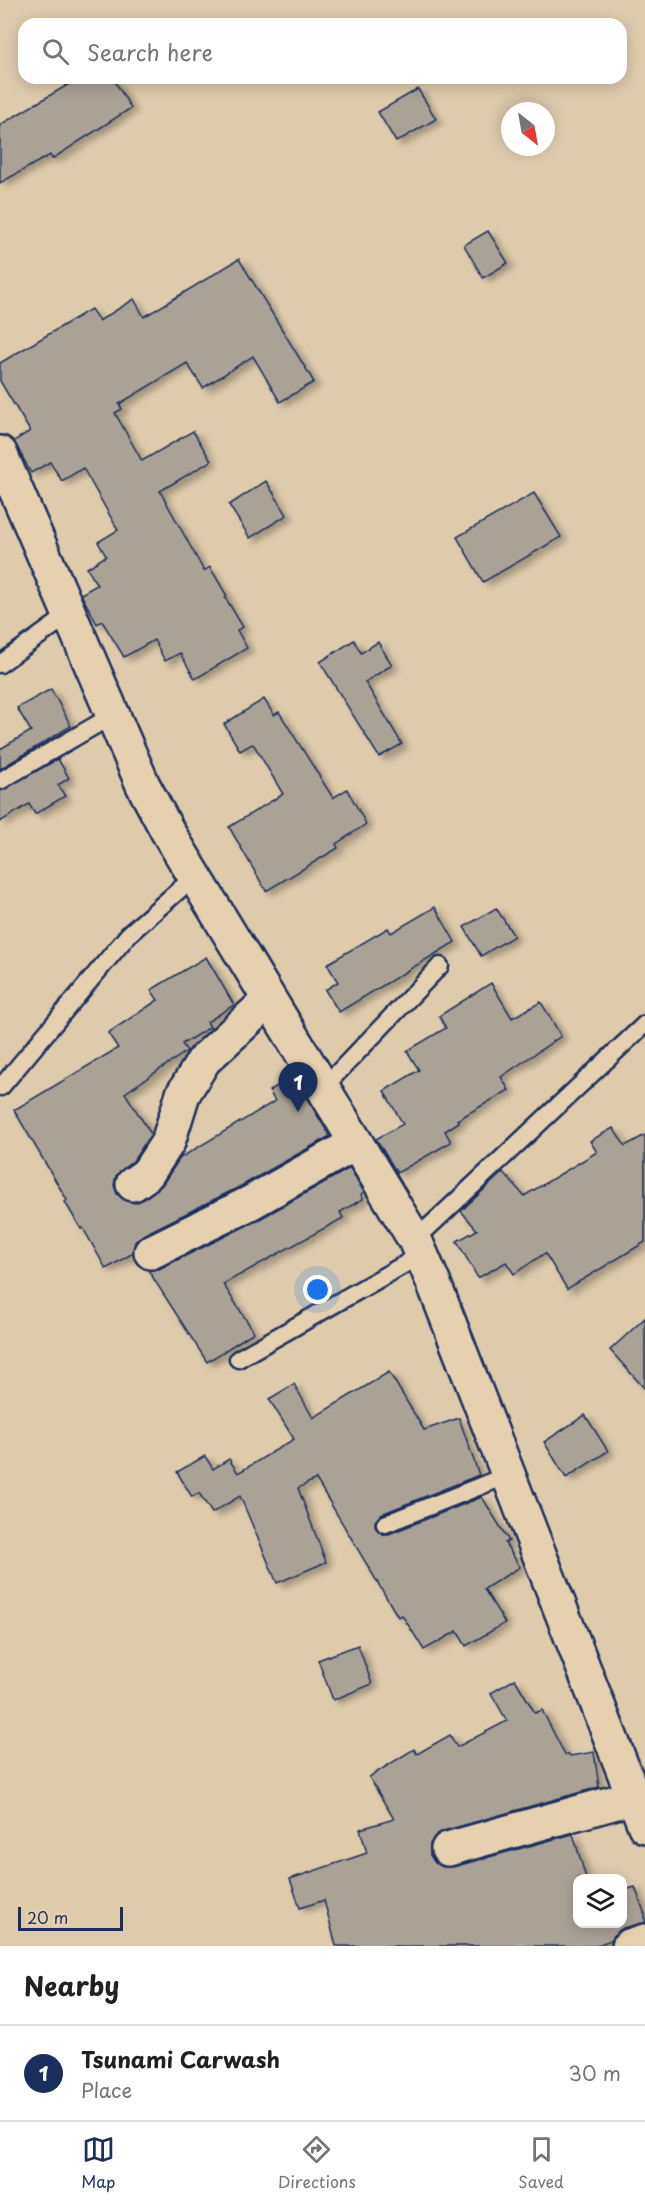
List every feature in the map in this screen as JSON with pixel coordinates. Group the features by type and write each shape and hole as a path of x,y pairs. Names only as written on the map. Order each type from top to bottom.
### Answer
{"street":[{"path":"0,453 143,785 168,832 418,1247 640,1812 448,1850"},
{"path":"134,1184 147,1174 168,1142 183,1094 204,1060 269,1000"},
{"path":"151,1252 249,1203 356,1143"},
{"path":"629,1946 645,1941"}],"lane":[{"path":"0,664 70,614"},
{"path":"0,781 113,715"},
{"path":"1,1087 129,933 195,876"},
{"path":"322,1088 440,966"},
{"path":"238,1359 418,1247 645,1024"},
{"path":"386,1524 508,1475"}],"building":[{"path":"69,84 117,84 131,108 52,159 50,155 0,183 0,125"},
{"path":"418,89 436,119 396,142 378,112"},
{"path":"488,231 508,263 483,278 464,245"},
{"path":"239,259 314,382 280,402 253,356 203,388 187,363 119,404 122,409 115,413 142,461 193,431 211,461 160,491 204,571 210,567 227,596 225,597 243,627 237,630 247,648 195,679 180,653 165,661 154,640 124,657 102,621 97,624 81,594 97,585 87,568 106,556 98,542 118,530 83,468 62,481 50,462 31,473 14,441 30,431 0,381 0,363 91,309 99,321 134,299 144,317"},
{"path":"266,481 287,515 250,538 229,505"},
{"path":"534,493 561,537 483,582 457,537"},
{"path":"354,640 361,653 378,642 392,665 365,682 402,744 379,757 320,662"},
{"path":"51,689 71,726 0,769 0,749 31,731 17,708"},
{"path":"264,699 274,715 279,712 333,798 347,789 366,824 336,844 338,848 266,891 229,827 283,794 254,745 240,751 224,724"},
{"path":"58,759 69,778 58,785 65,796 35,814 29,804 0,822 0,791"},
{"path":"435,907 455,942 339,1012 325,990 338,982 327,964 388,928 391,933"},
{"path":"496,908 514,936 481,956 464,927"},
{"path":"206,957 234,1005 207,1022 210,1027 182,1044 187,1051 125,1093 151,1134 133,1161 116,1176 114,1185 117,1194 126,1201 135,1203 144,1199 162,1185 180,1158 275,1101 269,1091 293,1076 330,1136 241,1186 143,1235 135,1242 133,1253 106,1269 65,1202 67,1200 14,1110 118,1048 108,1033 158,1000 151,990"},
{"path":"491,983 512,1018 541,1002 561,1036 501,1077 509,1090 457,1120 459,1122 445,1131 451,1142 397,1173 376,1139 403,1124 384,1091 419,1070 407,1051 446,1028 439,1016"},
{"path":"613,1128 625,1146 645,1135 645,1242 567,1289 545,1253 514,1274 506,1262 478,1278 457,1241 477,1230 461,1211 503,1172 524,1196 597,1152 590,1141"},
{"path":"350,1168 364,1192 361,1194 363,1199 340,1212 343,1218 223,1284 254,1332 207,1362 148,1270 159,1269 258,1220"},
{"path":"645,1318 645,1389 610,1350"},
{"path":"389,1372 424,1430 459,1418 479,1475 381,1514 375,1522 376,1528 383,1534 389,1534 482,1497 509,1541 505,1543 520,1567 484,1589 505,1623 466,1646 457,1631 424,1650 402,1615 398,1617 316,1479 298,1488 326,1562 277,1583 240,1496 212,1513 199,1493 192,1497 177,1472 205,1456 213,1469 229,1459 238,1473 294,1439 269,1399 294,1384 313,1418"},
{"path":"585,1415 608,1451 566,1478 544,1442"},
{"path":"358,1645 372,1684 333,1700 318,1660"},
{"path":"515,1679 535,1713 542,1710 565,1755 594,1752 599,1787 443,1831 435,1836 430,1844 430,1855 435,1863 443,1867 453,1867 573,1834 585,1874 573,1874 573,1928 623,1928 611,1940 595,1946 336,1946 324,1900 300,1908 290,1879 367,1853 360,1829 394,1819 369,1777 414,1749 417,1754 450,1735 457,1747 507,1721 491,1693"},
{"path":"635,1887 645,1915 645,1923 627,1927 627,1889"}],"place":[{"name":"Tsunami Carwash","path":"298,1112"}]}
